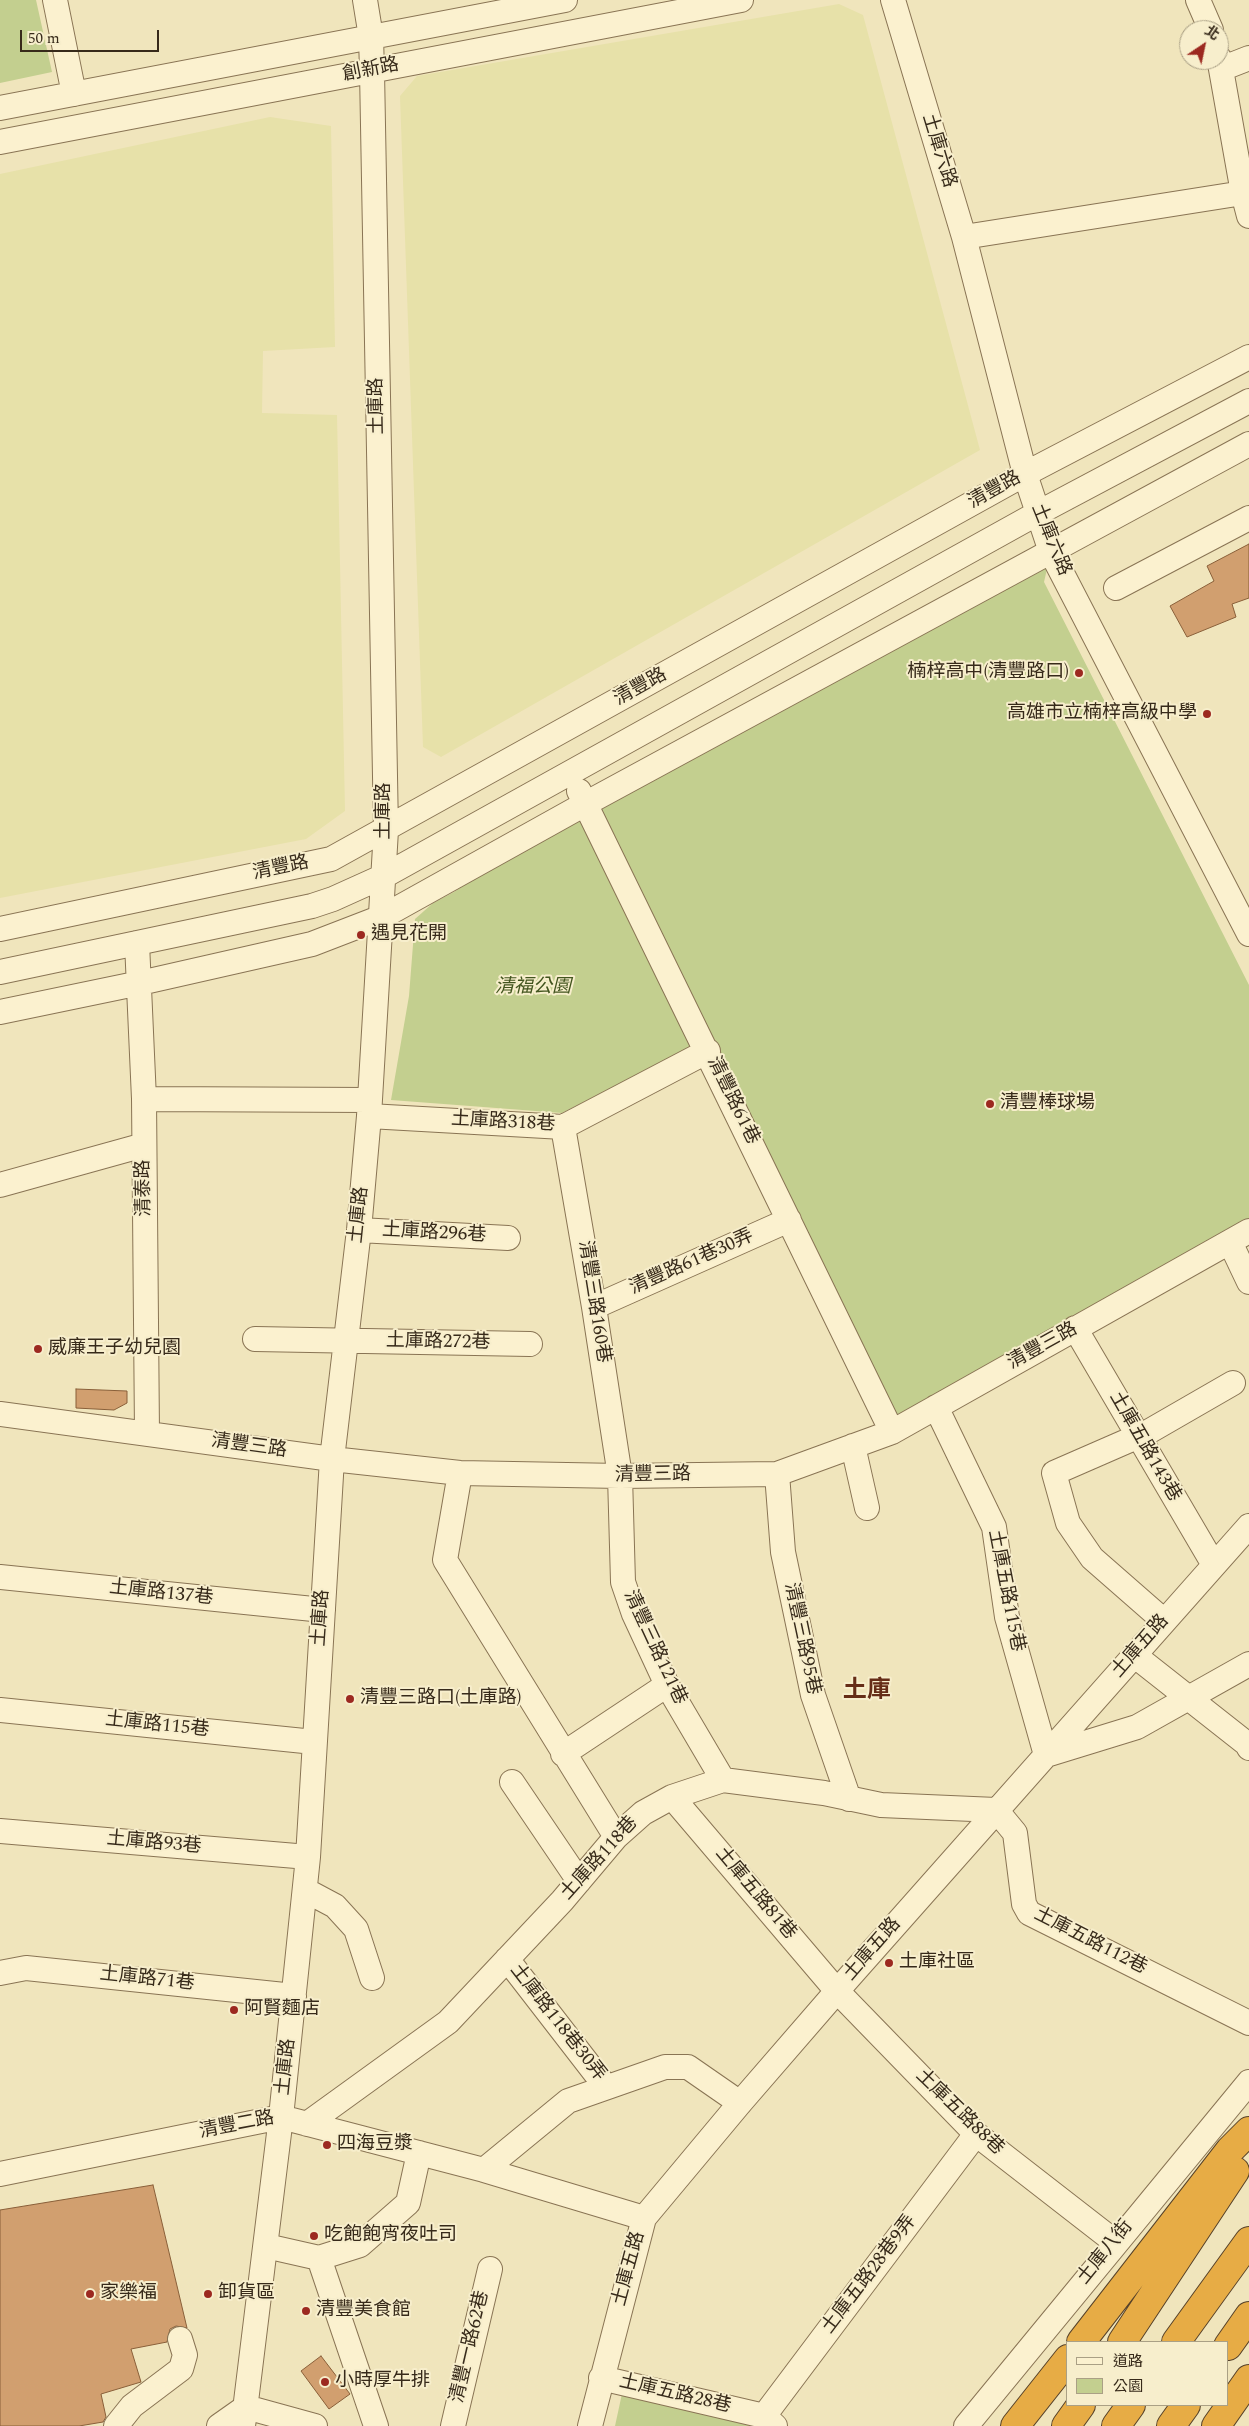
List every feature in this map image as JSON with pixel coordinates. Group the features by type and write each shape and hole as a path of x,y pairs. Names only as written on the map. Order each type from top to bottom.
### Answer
{"highway":[{"path":"1082,2341 1230,2150 1249,2131"},
{"path":"1123,2341 1249,2146"},
{"path":"1177,2341 1249,2241"},
{"path":"1229,2345 1249,2316"},
{"path":"1015,2426 1066,2362"},
{"path":"1216,2426 1249,2379"},
{"path":"1066,2426 1080,2406"},
{"path":"1116,2426 1130,2406"},
{"path":"1171,2426 1185,2406"}],"street":[{"path":"55,0 74,94"},
{"name":"土庫路","path":"244,2416 282,2117 305,1890 332,1459 359,1230 370,1108 382,917 386,830 372,70 371,37 365,0"},
{"name":"創新路","path":"0,108 565,0"},
{"name":"創新路","path":"0,142 741,0"},
{"name":"土庫六路","path":"893,0 964,236 1025,474 1051,552 1249,934"},
{"path":"1198,0 1207,20"},
{"path":"1229,62 1249,58"},
{"path":"964,236 1247,208 1243,156 1222,70"},
{"name":"清豐路","path":"0,929 331,859 1025,474 1249,358"},
{"name":"清豐路","path":"0,972 312,906 333,899 384,876 1038,513 1249,401"},
{"path":"0,1012 312,944 382,917 585,804 1249,444"},
{"path":"1116,588 1249,518"},
{"name":"清豐路61巷","path":"569,772 708,1051 892,1432"},
{"name":"清泰路","path":"137,943 144,1099 147,1433"},
{"name":"土庫路318巷","path":"144,1099 370,1108 563,1127 708,1051"},
{"name":"清豐三路160巷","path":"563,1127 594,1307 620,1476"},
{"path":"0,1185 144,1145"},
{"name":"清豐路61巷30弄","path":"594,1307 789,1220"},
{"name":"土庫路296巷","path":"359,1230 508,1238"},
{"path":"1239,1236 1249,1282"},
{"name":"清豐三路","path":"0,1414 332,1459 460,1473 620,1476 777,1474 892,1432 1239,1236"},
{"name":"土庫五路143巷","path":"1075,1328 1214,1565"},
{"name":"土庫路272巷","path":"256,1339 530,1344"},
{"path":"1164,1621 1092,1558 1068,1523 1054,1473 1138,1437 1233,1383"},
{"name":"土庫五路115巷","path":"936,1407 994,1527 1007,1617 1046,1755"},
{"path":"853,1446 867,1508"},
{"path":"460,1473 445,1560 616,1837"},
{"name":"清豐三路95巷","path":"777,1474 783,1552 813,1695 850,1799"},
{"name":"清豐三路121巷","path":"620,1476 624,1582 634,1614 667,1685 723,1780"},
{"name":"土庫五路","path":"590,2426 644,2218 740,2102 1214,1565 1241,1552 1249,1526"},
{"name":"土庫路137巷","path":"0,1577 323,1610"},
{"path":"1134,1655 1247,1744 1249,1748"},
{"path":"1046,1755 1137,1727 1249,1664"},
{"path":"563,1754 667,1685"},
{"name":"土庫路115巷","path":"0,1710 314,1742"},
{"name":"土庫路118巷","path":"307,2124 448,2022 579,1881 616,1837 643,1813 672,1797 723,1780 776,1785 881,1805 996,1810"},
{"path":"512,1782 579,1881"},
{"name":"土庫五路81巷","path":"672,1797 837,1991"},
{"name":"土庫五路112巷","path":"996,1810 1015,1833 1024,1904 1029,1913 1249,2023"},
{"name":"土庫路93巷","path":"0,1831 308,1857"},
{"path":"305,1890 335,1906 356,1929 372,1978"},
{"name":"土庫路118巷30弄","path":"507,1959 606,2087"},
{"name":"土庫路71巷","path":"0,1973 26,1968 294,1996"},
{"name":"土庫五路88巷","path":"837,1991 976,2134 1115,2242"},
{"path":"484,2170 568,2101 665,2067 688,2067 740,2102"},
{"name":"土庫八街","path":"966,2426 1115,2242 1249,2082"},
{"name":"清豐二路","path":"0,2174 282,2117 484,2170 644,2218"},
{"name":"土庫五路28巷9弄","path":"769,2421 976,2134"},
{"path":"266,2246 319,2258 360,2245 408,2203 419,2153"},
{"path":"319,2258 376,2426"},
{"name":"清豐一路62巷","path":"453,2426 490,2269"},
{"path":"116,2426 133,2416 181,2369 185,2356 180,2339"},
{"path":"133,2416 137,2418 189,2382 197,2365"},
{"name":"土庫五路28巷","path":"601,2378 769,2421"},
{"path":"219,2426 244,2416 315,2426"}],"shaded area":[{"path":"839,4 863,15 980,450 441,757 423,747 400,96 417,76"},
{"path":"270,117 331,126 335,347 263,351 262,413 337,415 345,811 306,839 0,898 0,174"}],"green space":[{"path":"0,0 36,0 52,72 0,83"},
{"name":"清豐棒球場","path":"1051,552 1044,582 1249,985 1249,1224 892,1432 693,1046 562,1113 391,1100 409,996 415,919 433,903 454,892 585,804"},
{"path":"623,2389 754,2426 615,2426"}],"building":[{"path":"1249,544 1249,598 1232,604 1236,617 1187,637 1170,606 1214,581 1207,566"},
{"path":"76,1389 127,1391 127,1403 114,1410 76,1408"},
{"name":"家樂福","path":"153,2185 187,2328 176,2326 170,2329 167,2342 131,2349 141,2382 101,2394 106,2417 103,2422 79,2426 0,2426 0,2210"},
{"name":"小時厚牛排","path":"321,2356 350,2394 329,2409 301,2371"}],"place":[{"name":"楠梓高中(清豐路口)","path":"1079,673"},
{"name":"高雄市立楠梓高級中學","path":"1207,714"},
{"name":"遇見花開","path":"361,935"},
{"name":"清豐棒球場","path":"990,1104"},
{"name":"威廉王子幼兒園","path":"38,1349"},
{"name":"清豐三路口(土庫路)","path":"350,1699"},
{"name":"土庫社區","path":"889,1963"},
{"name":"阿賢麵店","path":"234,2010"},
{"name":"四海豆漿","path":"327,2145"},
{"name":"吃飽飽宵夜吐司","path":"314,2236"},
{"name":"家樂福","path":"90,2294"},
{"name":"卸貨區","path":"208,2294"},
{"name":"清豐美食館","path":"306,2311"},
{"name":"小時厚牛排","path":"325,2382"}],"district":[{"name":"土庫","path":"867,1692"}],"park label":[{"name":"清福公園","path":"533,988"}]}
